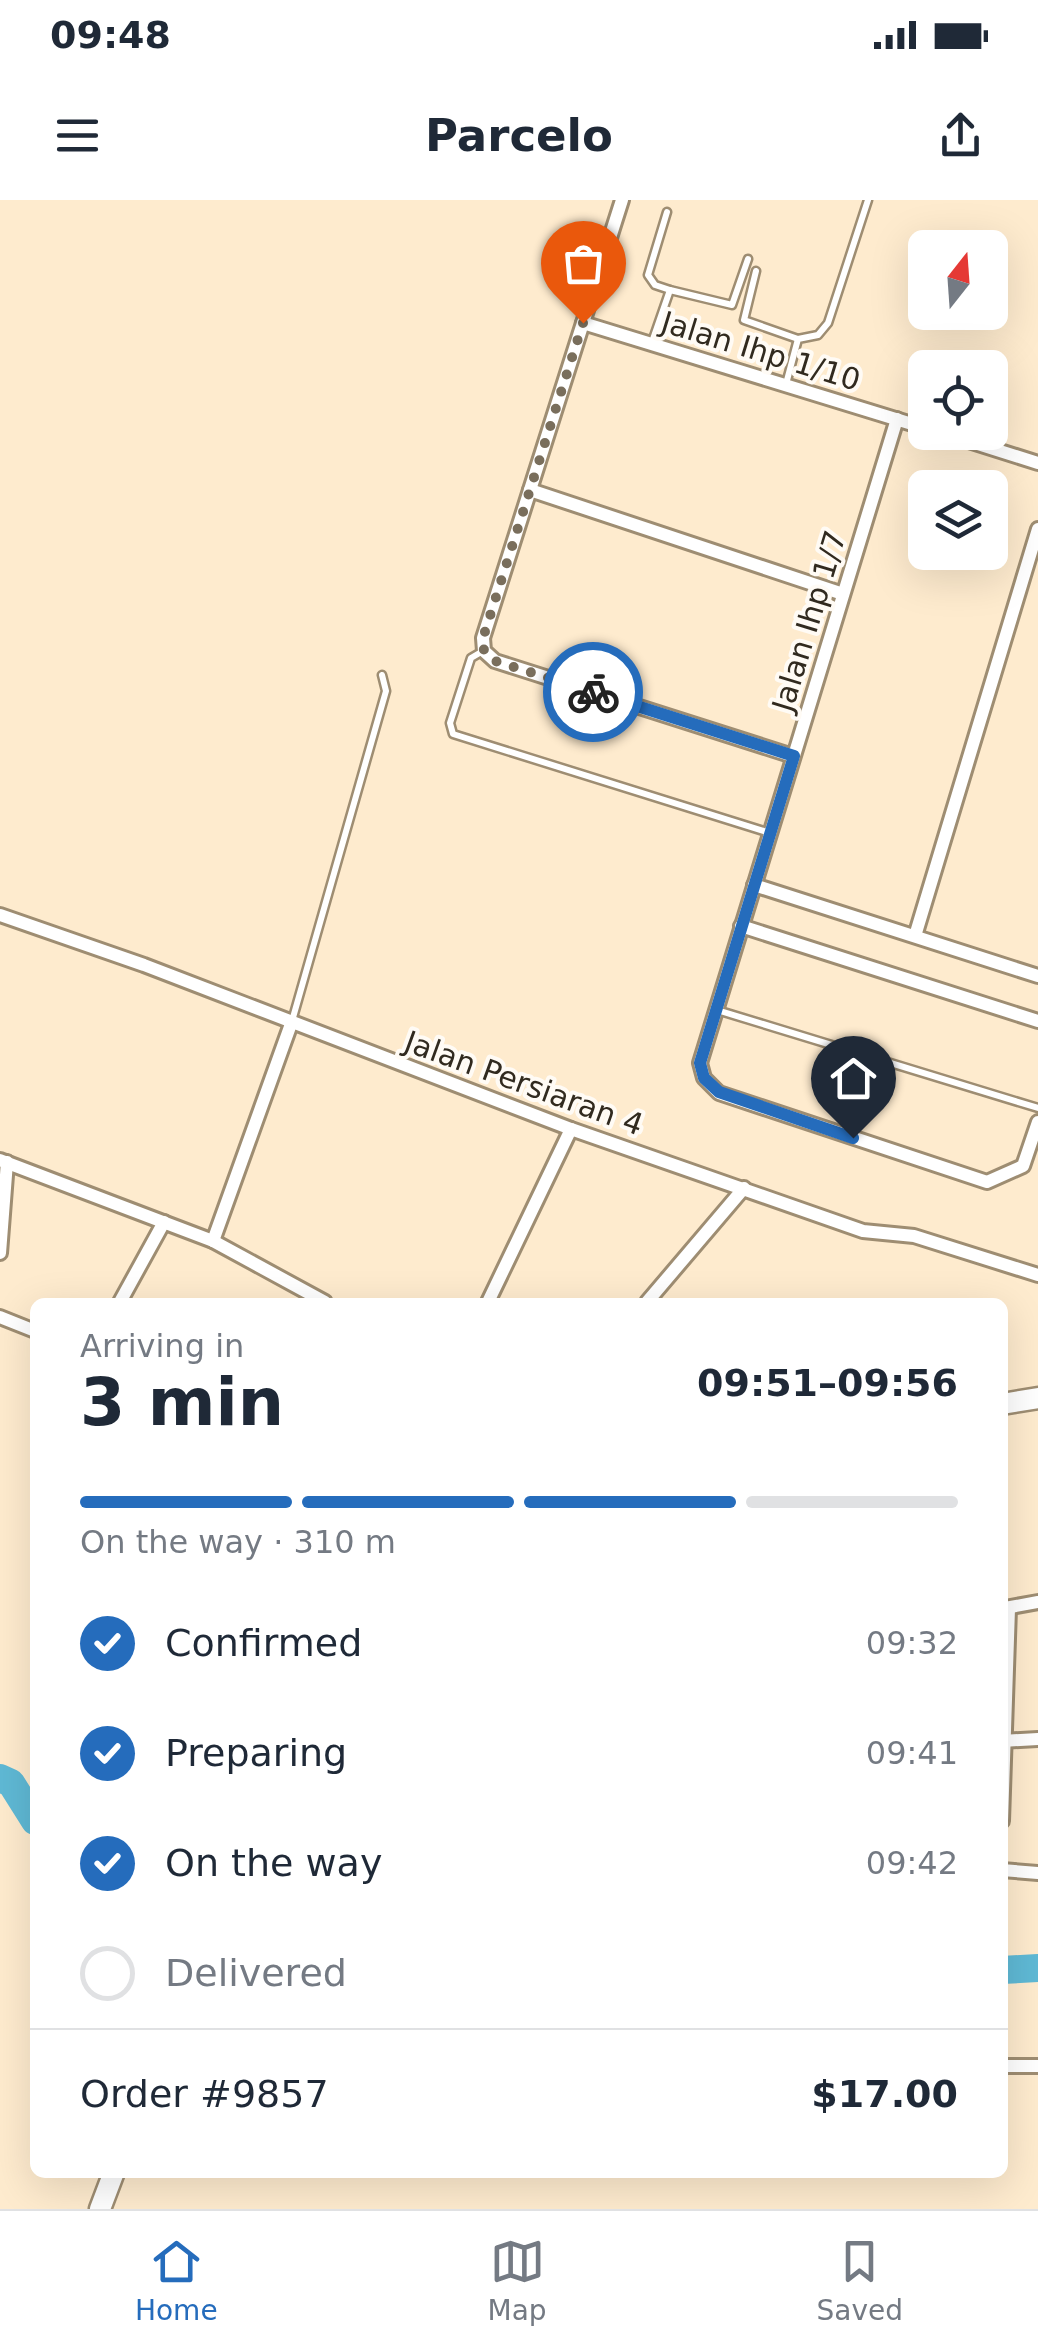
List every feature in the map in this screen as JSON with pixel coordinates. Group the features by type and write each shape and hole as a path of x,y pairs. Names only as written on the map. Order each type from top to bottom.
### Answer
{"main road":[{"path":"1008,1403 1038,1398"},
{"path":"100,2209 112,2178"}],"street":[{"path":"622,200 483,638 484,651 495,661 794,756"},
{"name":"Jalan Ihp 1/10","path":"583,323 908,423"},
{"name":"Jalan Ihp 1/7","path":"897,419 700,1063 704,1078 719,1092 987,1182 1026,1162 1035,1144"},
{"path":"999,450 1038,462"},
{"path":"530,490 843,594"},
{"path":"915,936 1038,529"},
{"path":"754,885 1038,976"},
{"name":"Jalan Persiaran 4","path":"0,915 144,965 572,1128 863,1231 914,1236 1038,1275"},
{"path":"741,926 1038,1021"},
{"path":"214,1242 291,1024"},
{"path":"1035,1144 1038,1122"},
{"path":"490,1298 572,1128"},
{"path":"0,1253 3,1161 214,1242 318,1298"},
{"path":"650,1298 744,1188"},
{"path":"122,1298 164,1222"},
{"path":"0,1317 30,1329"},
{"path":"1008,1608 1038,1602"},
{"path":"1008,1741 1038,1739"},
{"path":"1008,1871 1038,1874"},
{"path":"1008,2066 1038,2066"}],"lane":[{"path":"756,272 744,320 798,339 818,335 828,323 868,200"},
{"path":"667,212 648,275 654,285 732,306 748,259"},
{"path":"652,344 670,290"},
{"path":"786,385 798,339"},
{"path":"484,651 471,658 450,724 453,734 770,832"},
{"path":"291,1024 386,690 382,676"},
{"path":"716,1010 1038,1108"}],"waterway":[{"path":"0,1778 11,1783 30,1813"},
{"path":"1008,1970 1038,1968"}],"way so far":[{"path":"583,323 483,638 484,651 495,661 593,692"}],"route":[{"path":"593,692 794,756 700,1063 704,1078 719,1092 853,1138"}]}
